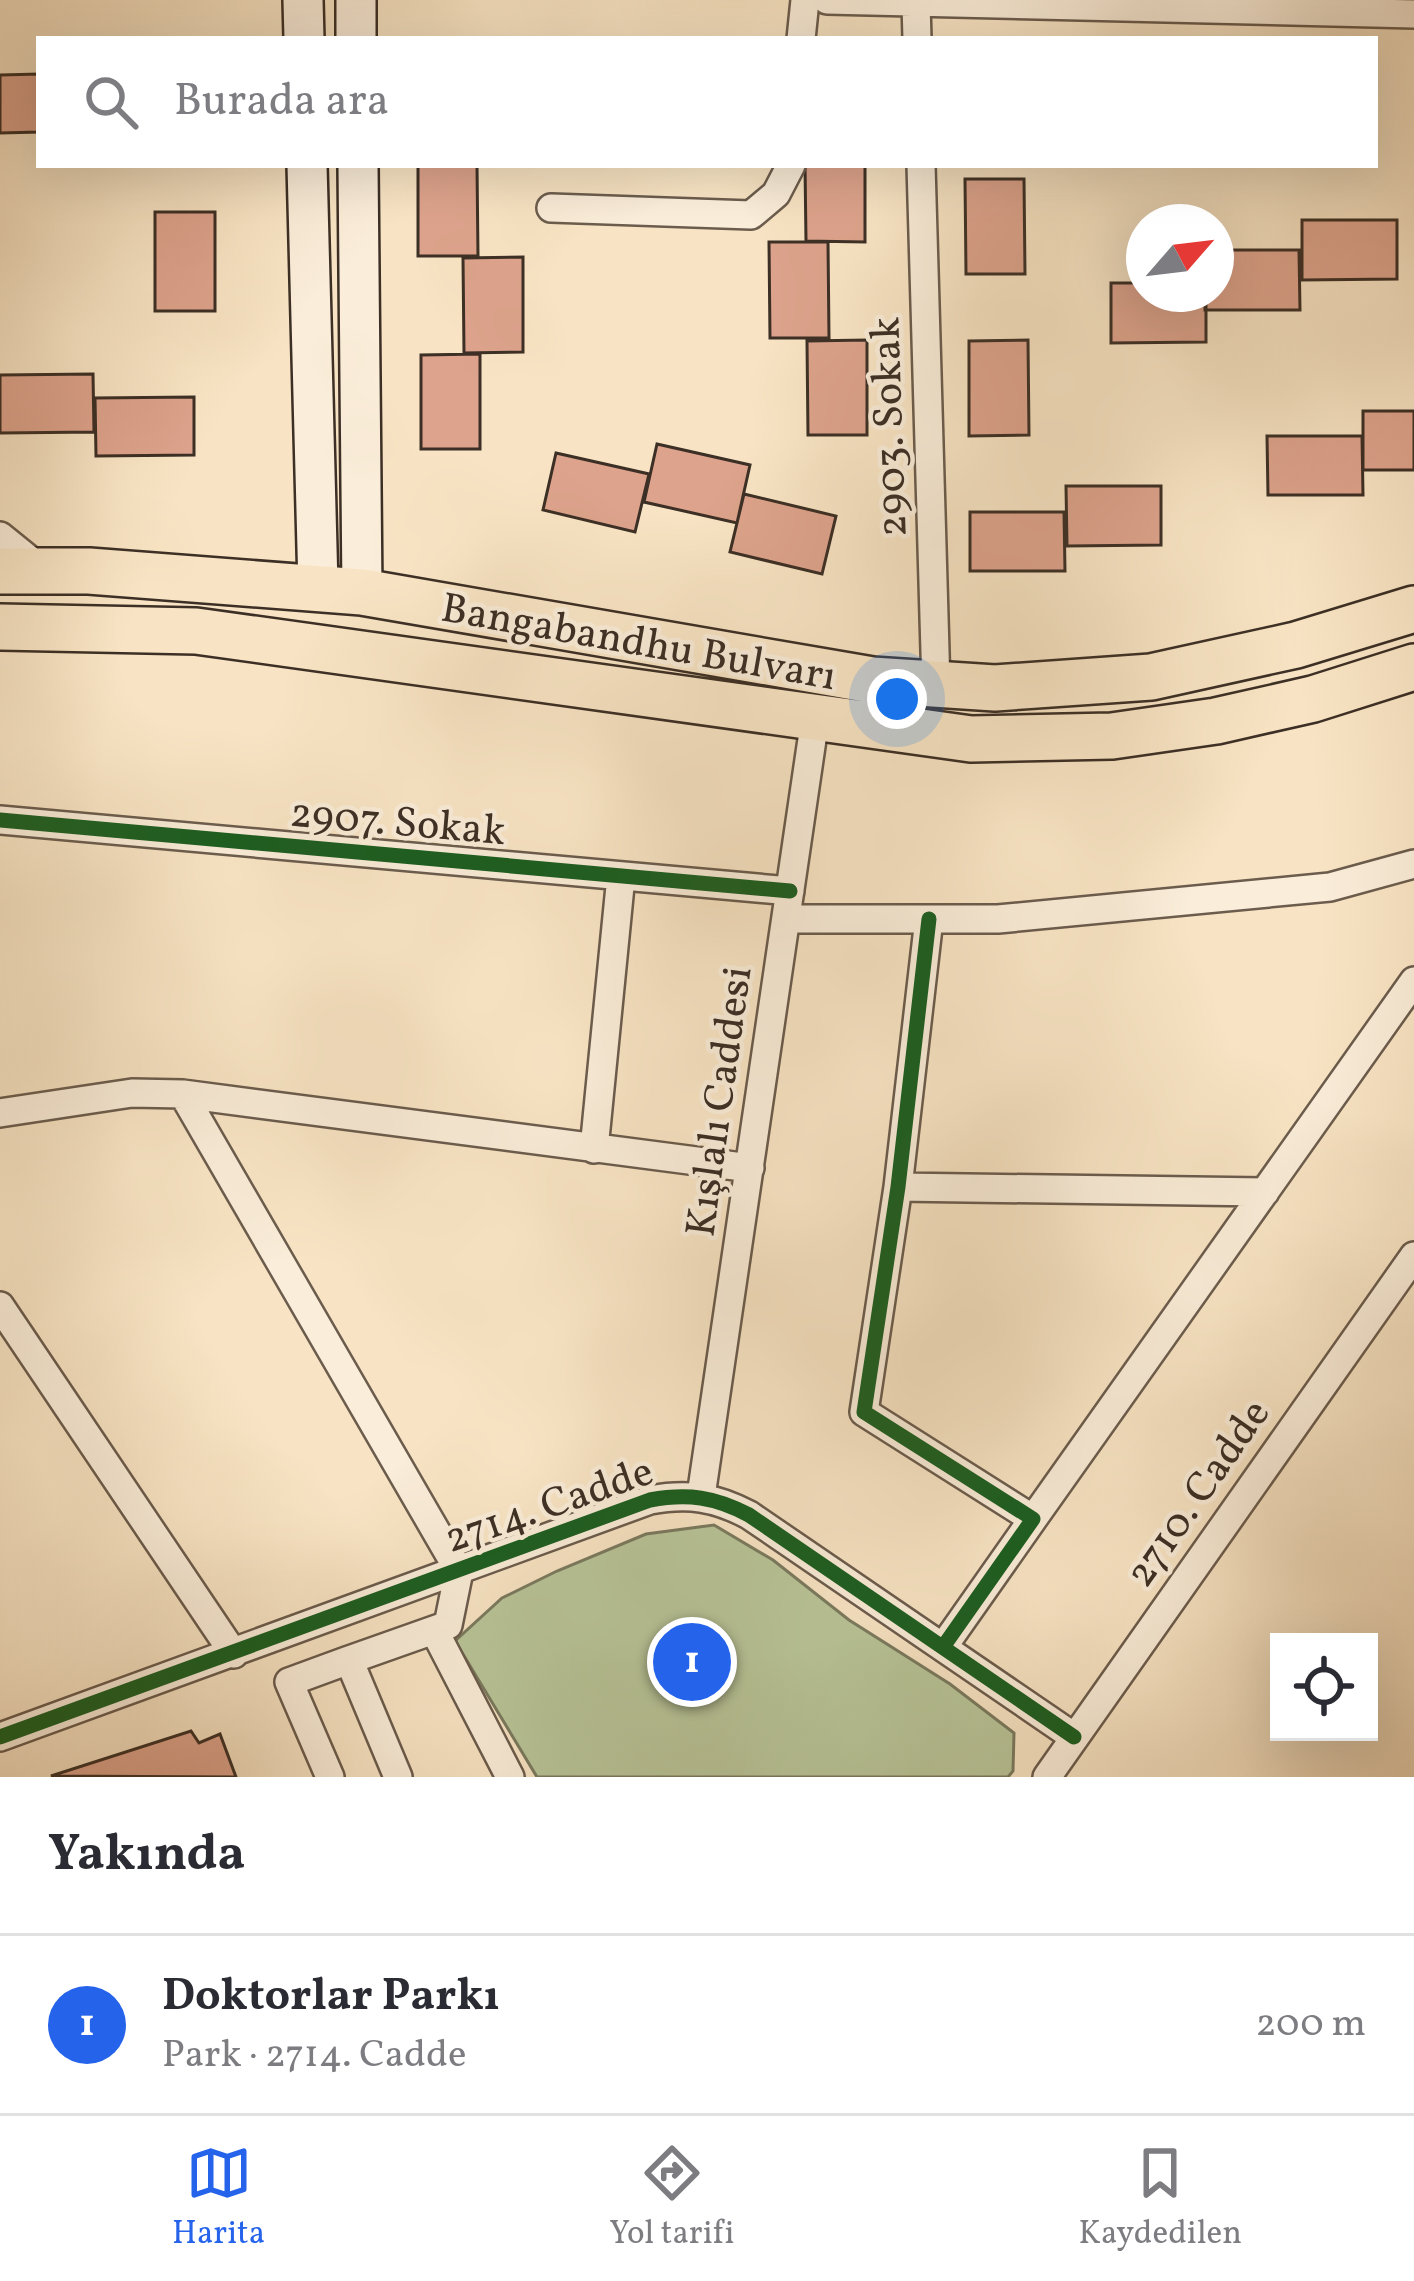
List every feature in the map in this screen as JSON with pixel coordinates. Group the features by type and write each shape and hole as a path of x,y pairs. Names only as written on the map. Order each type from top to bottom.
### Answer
{"main road":[{"name":"Bangabandhu Bulvarı","path":"21,570 340,590 833,674 936,686 1054,686 1151,677 1296,645 1414,609"},
{"path":"339,652 340,590"},
{"name":"Bangabandhu Bulvarı","path":"0,627 159,628 971,739 1112,736 1270,710 1414,667"}],"street":[{"path":"303,0 304,36"},
{"path":"356,0 356,36"},
{"path":"801,36 805,0"},
{"path":"827,0 1195,4 1414,14"},
{"path":"916,3 917,36"},
{"path":"307,168 340,590"},
{"path":"340,590 358,168"},
{"path":"551,208 751,215 776,194 789,168"},
{"name":"2903. Sokak","path":"921,168 936,686"},
{"path":"0,536 21,570"},
{"name":"Kışlalı Caddesi","path":"701,1496 815,719"},
{"name":"2907. Sokak","path":"0,820 621,876 788,905 929,919 998,919 1330,887 1414,864"},
{"path":"594,1149 621,876"},
{"path":"929,919 898,1187 864,1412 1033,1519"},
{"path":"943,1647 1414,981"},
{"path":"0,1112 133,1093 183,1094 750,1168"},
{"path":"183,1094 459,1571 448,1625 290,1682 330,1777"},
{"path":"898,1187 1265,1192"},
{"name":"2710. Cadde","path":"1047,1777 1412,1264"},
{"path":"0,1306 234,1654"},
{"name":"2714. Cadde","path":"0,1737 650,1500 701,1496 749,1515 1074,1737"},
{"path":"434,1630 510,1777"},
{"path":"350,1660 398,1777"}],"green space":[{"path":"714,1525 773,1560 849,1620 950,1684 1014,1733 1013,1771 1008,1777 537,1777 455,1641 502,1598 557,1571 646,1534"}],"building":[{"path":"36,74 36,132 0,133 0,75"},
{"path":"418,168 477,168 478,256 418,256"},
{"path":"805,168 865,168 865,242 806,241"},
{"path":"965,179 1024,179 1025,274 966,274"},
{"path":"155,212 215,212 215,311 155,311"},
{"path":"1302,220 1397,220 1397,279 1302,280"},
{"path":"769,242 828,242 829,338 770,338"},
{"path":"1234,250 1299,250 1300,310 1234,310"},
{"path":"523,257 523,352 464,353 463,258"},
{"path":"1111,283 1126,283 1126,312 1206,312 1206,342 1111,343"},
{"path":"867,340 867,435 808,435 807,341"},
{"path":"1028,340 1029,435 969,436 969,341"},
{"path":"480,354 480,449 421,449 421,355"},
{"path":"93,374 94,432 0,433 0,375"},
{"path":"194,397 194,455 96,456 95,398"},
{"path":"1363,411 1414,411 1414,470 1363,470"},
{"path":"1267,436 1362,436 1363,495 1268,495"},
{"path":"657,444 750,465 737,523 644,502"},
{"path":"556,453 649,474 635,532 543,510"},
{"path":"1066,486 1161,486 1161,545 1067,546"},
{"path":"744,494 836,516 822,574 730,552"},
{"path":"970,512 1064,512 1065,571 970,571"},
{"path":"191,1731 199,1743 220,1734 236,1777 51,1776"}],"cycle path":[{"path":"0,820 790,891"},
{"path":"929,919 898,1187 864,1412 1033,1519 943,1647"},
{"path":"0,1737 650,1500 677,1497 713,1500 749,1515 1074,1737"}],"place":[{"name":"Doktorlar Parkı","path":"692,1662"}]}
